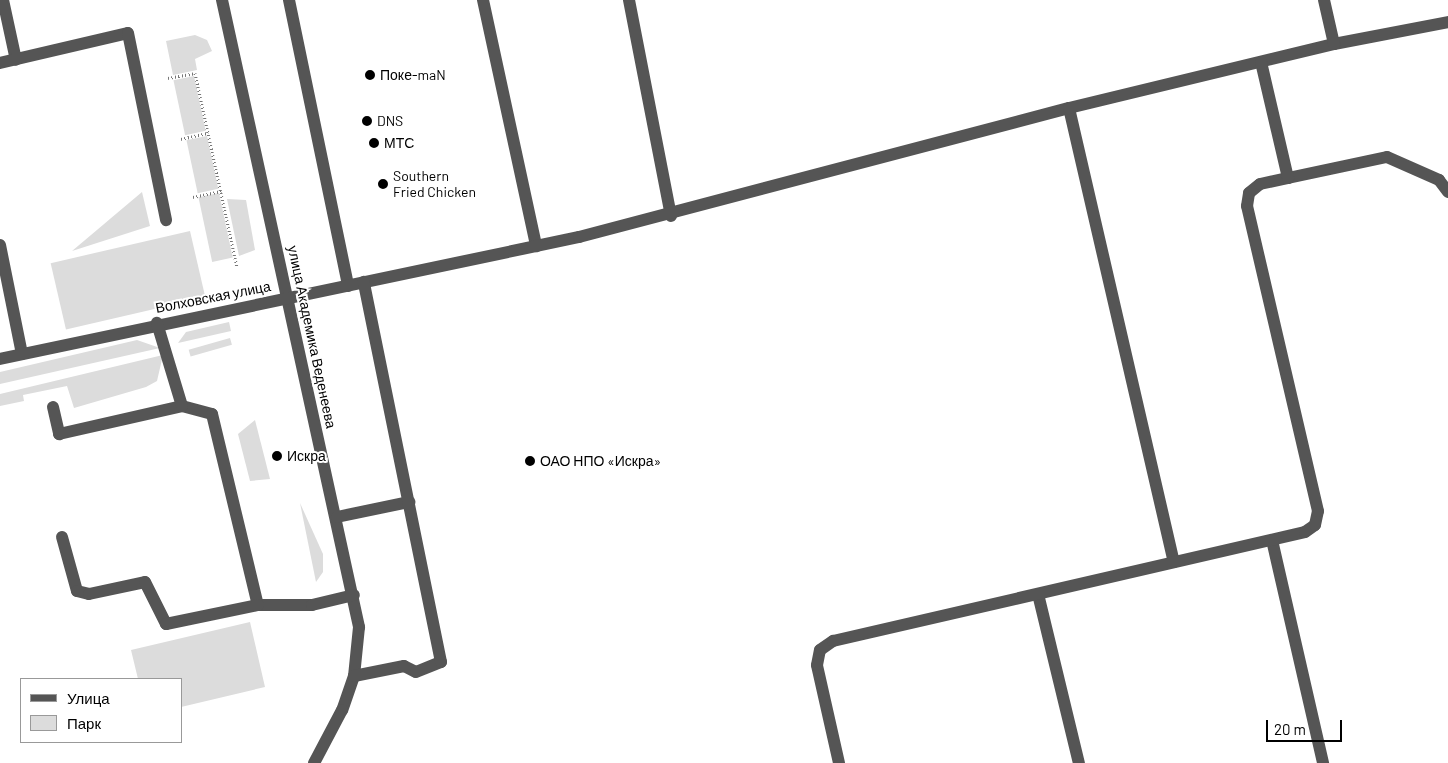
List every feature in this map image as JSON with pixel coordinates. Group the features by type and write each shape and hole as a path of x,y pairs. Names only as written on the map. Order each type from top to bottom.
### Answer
{"street":[{"path":"3,0 16,60"},
{"name":"улица Академика Веденеева","path":"222,0 337,517 359,627 354,676 342,710 314,763"},
{"path":"288,0 348,286"},
{"path":"483,0 536,246"},
{"path":"629,0 671,216"},
{"path":"1324,0 1334,44"},
{"name":"Волховская улица","path":"0,359 157,323 348,286 671,216 1069,108 1334,44 1448,22"},
{"path":"0,64 128,33 166,220"},
{"path":"1261,62 1288,178"},
{"path":"1069,108 1174,562"},
{"path":"839,763 817,665 820,650 833,641 1272,540 1305,532 1315,525 1318,511 1247,206 1250,194 1260,184 1387,157 1439,180 1448,192"},
{"path":"0,245 22,354"},
{"path":"354,676 404,666 416,672 441,662 364,282"},
{"path":"157,323 182,406"},
{"path":"53,407 59,434 182,406 212,414 258,605"},
{"path":"337,517 409,502"},
{"path":"62,537 77,590 89,594 145,582 166,624 258,605 312,605 354,595"},
{"path":"1272,540 1323,763"},
{"path":"1038,594 1079,763"}],"path":[{"path":"168,78 195,73 237,267"},
{"path":"181,139 208,133"},
{"path":"193,197 221,191"}],"green space":[{"path":"195,35 207,40 212,51 195,59 197,70 173,75 166,41"},
{"path":"194,76 206,131 185,135 173,80"},
{"path":"207,136 218,189 198,193 186,140"},
{"path":"142,192 150,226 72,251"},
{"path":"219,193 233,258 212,262 198,197"},
{"path":"227,199 246,200 255,250 239,256"},
{"path":"190,231 205,297 66,329 51,263"},
{"path":"229,322 231,331 178,343 186,332"},
{"path":"230,338 232,345 191,357 189,350"},
{"path":"137,340 160,348 0,384 0,372"},
{"path":"163,355 157,381 146,387 74,408 67,386 23,395 24,401 0,406 0,394"},
{"path":"255,420 270,479 250,481 238,434"},
{"path":"300,503 323,554 323,572 316,582"},
{"path":"250,622 265,687 182,707 182,678 138,678 131,650"}],"place":[{"name":"Поке-maN","path":"370,75"},
{"name":"DNS","path":"367,121"},
{"name":"МТС","path":"374,143"},
{"name":"Southern Fried Chicken","path":"383,184"},
{"name":"Искра","path":"277,456"},
{"name":"ОАО НПО «Искра»","path":"530,461"}]}
